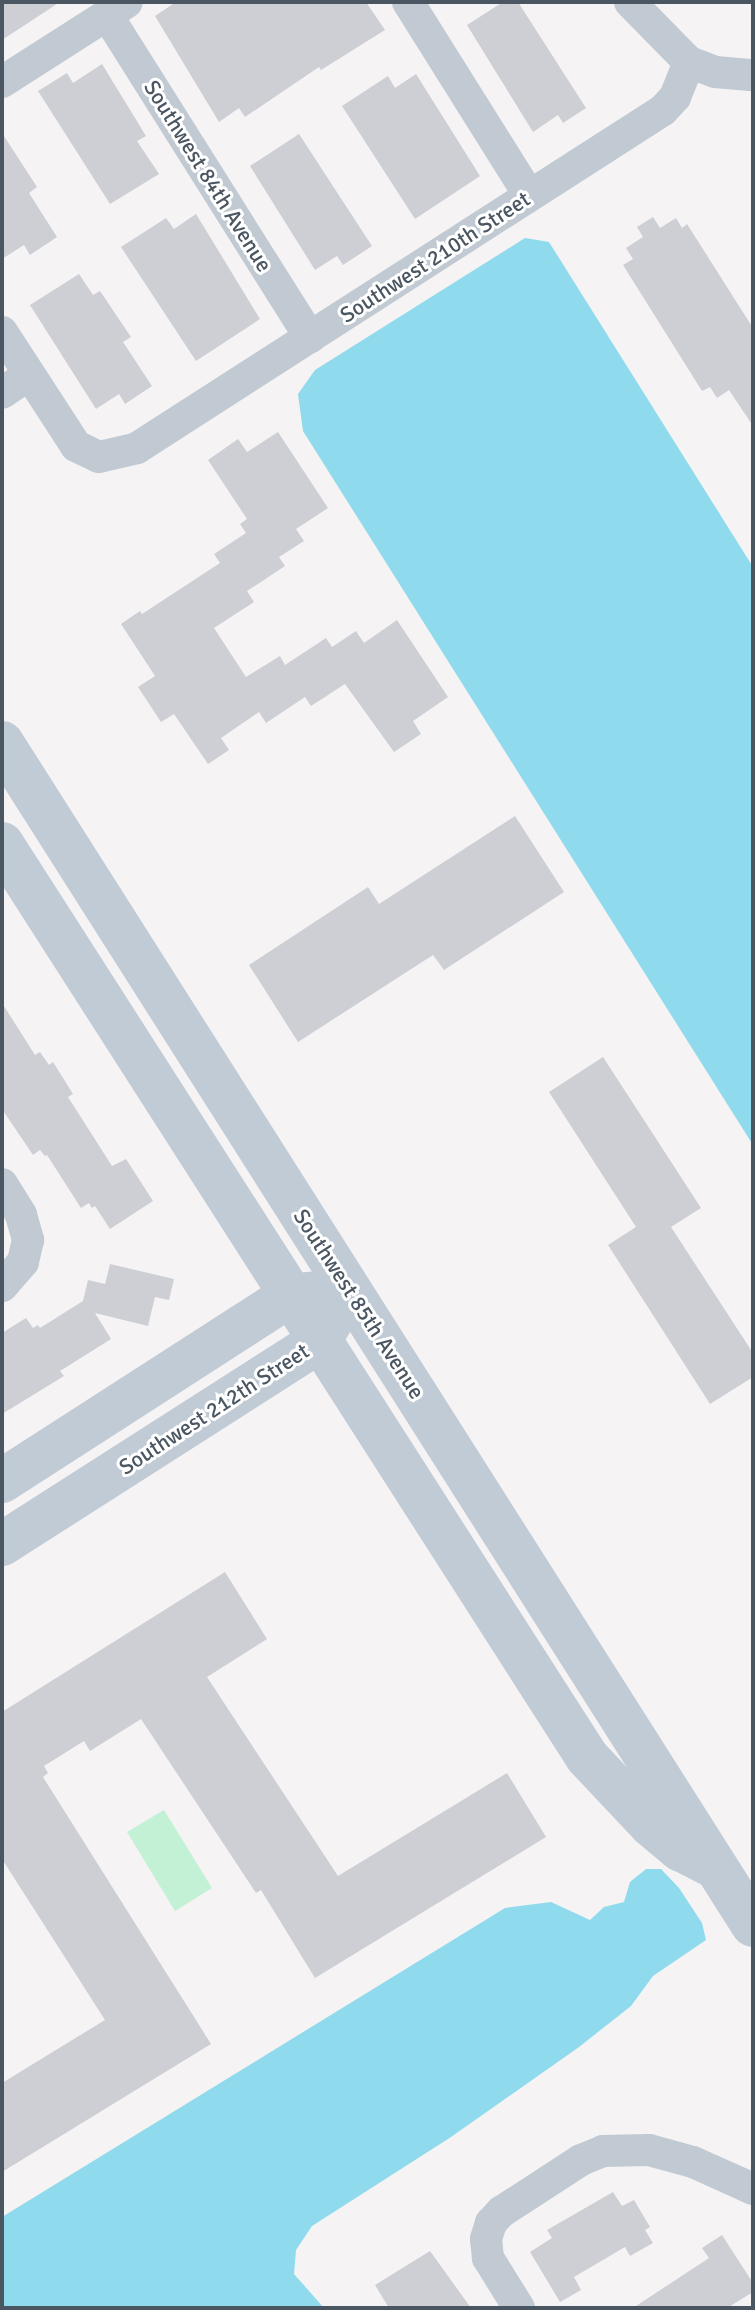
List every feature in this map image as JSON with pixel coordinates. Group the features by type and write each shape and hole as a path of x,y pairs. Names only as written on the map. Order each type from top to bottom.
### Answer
{"street":[{"path":"408,2 529,195"},
{"path":"630,2 689,62 715,72 753,75"},
{"path":"2,82 117,8"},
{"name":"Southwest 84th Avenue","path":"117,8 310,337"},
{"name":"Southwest 210th Street","path":"29,375 70,440 85,452 99,457 118,455 144,444 667,106 689,62"},
{"path":"2,332 29,375 2,393"},
{"name":"Southwest 85th Avenue","path":"2,743 693,1826 713,1866 753,1925"},
{"name":"Southwest 85th Avenue","path":"2,844 289,1296 592,1764 665,1837 713,1866"},
{"path":"2,1184 21,1215 28,1251 18,1272 2,1286"},
{"path":"2,1481 289,1296 350,1289"},
{"name":"Southwest 212th Street","path":"2,1544 319,1341 350,1289"},
{"path":"519,2308 490,2263 487,2234 493,2220 511,2205 581,2160 612,2150 663,2153 713,2169 753,2189"}],"green space":[{"path":"164,1810 212,1888 175,1911 127,1832"}],"water":[{"path":"525,238 549,242 753,567 753,1145 303,431 298,394 315,370"},
{"path":"646,1869 661,1869 679,1888 702,1923 706,1940 653,1976 631,2006 579,2047 451,2137 312,2226 296,2250 294,2274 324,2308 2,2308 2,2217 505,1908 551,1902 590,1920 604,1907 624,1902 630,1882"}],"building":[{"path":"2,2 60,2 2,40"},
{"path":"176,2 366,2 385,30 321,70 319,67 245,117 239,108 219,122 155,16"},
{"path":"503,2 518,2 586,108 563,123 558,115 533,132 467,25"},
{"path":"102,64 146,136 137,141 159,174 110,204 38,91 67,73 73,83"},
{"path":"416,74 480,176 415,219 342,106 388,76 395,88"},
{"path":"2,133 37,187 29,193 57,237 30,255 24,245 2,259"},
{"path":"299,134 372,246 343,265 337,256 315,270 250,166"},
{"path":"196,214 260,319 196,361 121,247 166,218 174,229"},
{"path":"653,217 660,228 676,218 682,228 687,224 753,328 753,426 729,390 717,398 710,387 702,391 623,265 633,259 626,248 643,237 637,227"},
{"path":"79,274 93,295 100,291 131,337 123,342 152,386 125,404 119,394 96,409 30,305"},
{"path":"278,432 328,508 296,529 304,541 279,557 285,566 247,591 254,602 214,628 246,677 280,656 285,665 326,638 332,647 356,631 364,643 397,620 448,697 413,721 421,734 394,752 345,684 311,706 305,697 266,723 259,712 221,738 229,750 208,764 174,714 161,722 138,687 155,676 121,624 140,611 142,614 220,563 214,554 246,533 240,524 247,519 208,460 238,439 247,452"},
{"path":"515,816 564,892 444,970 433,955 298,1042 249,965 368,887 379,904"},
{"path":"2,1003 35,1055 40,1052 49,1065 53,1062 73,1094 68,1097 112,1166 126,1159 153,1201 110,1229 95,1206 92,1208 89,1203 81,1208 47,1155 40,1150 33,1155 2,1109"},
{"path":"603,1057 701,1208 671,1227 753,1353 753,1377 710,1404 608,1245 636,1227 549,1092"},
{"path":"110,1264 174,1279 169,1300 155,1297 148,1326 95,1313 111,1339 60,1371 64,1376 2,1414 2,1333 26,1318 33,1328 38,1325 40,1328 83,1301 88,1280 105,1284"},
{"path":"225,1572 267,1639 207,1677 338,1876 507,1773 546,1837 315,1978 261,1890 256,1893 141,1719 90,1751 84,1741 44,1766 48,1773 43,1777 211,2044 2,2172 2,2083 105,2020 2,1859 2,1712"},
{"path":"613,2192 622,2206 634,2200 650,2227 645,2230 653,2243 630,2256 625,2247 574,2277 581,2290 560,2302 530,2252 552,2238 547,2230"},
{"path":"722,2235 753,2283 753,2292 727,2308 633,2308 709,2258 702,2248"},
{"path":"430,2251 471,2308 389,2308 375,2285"}]}
